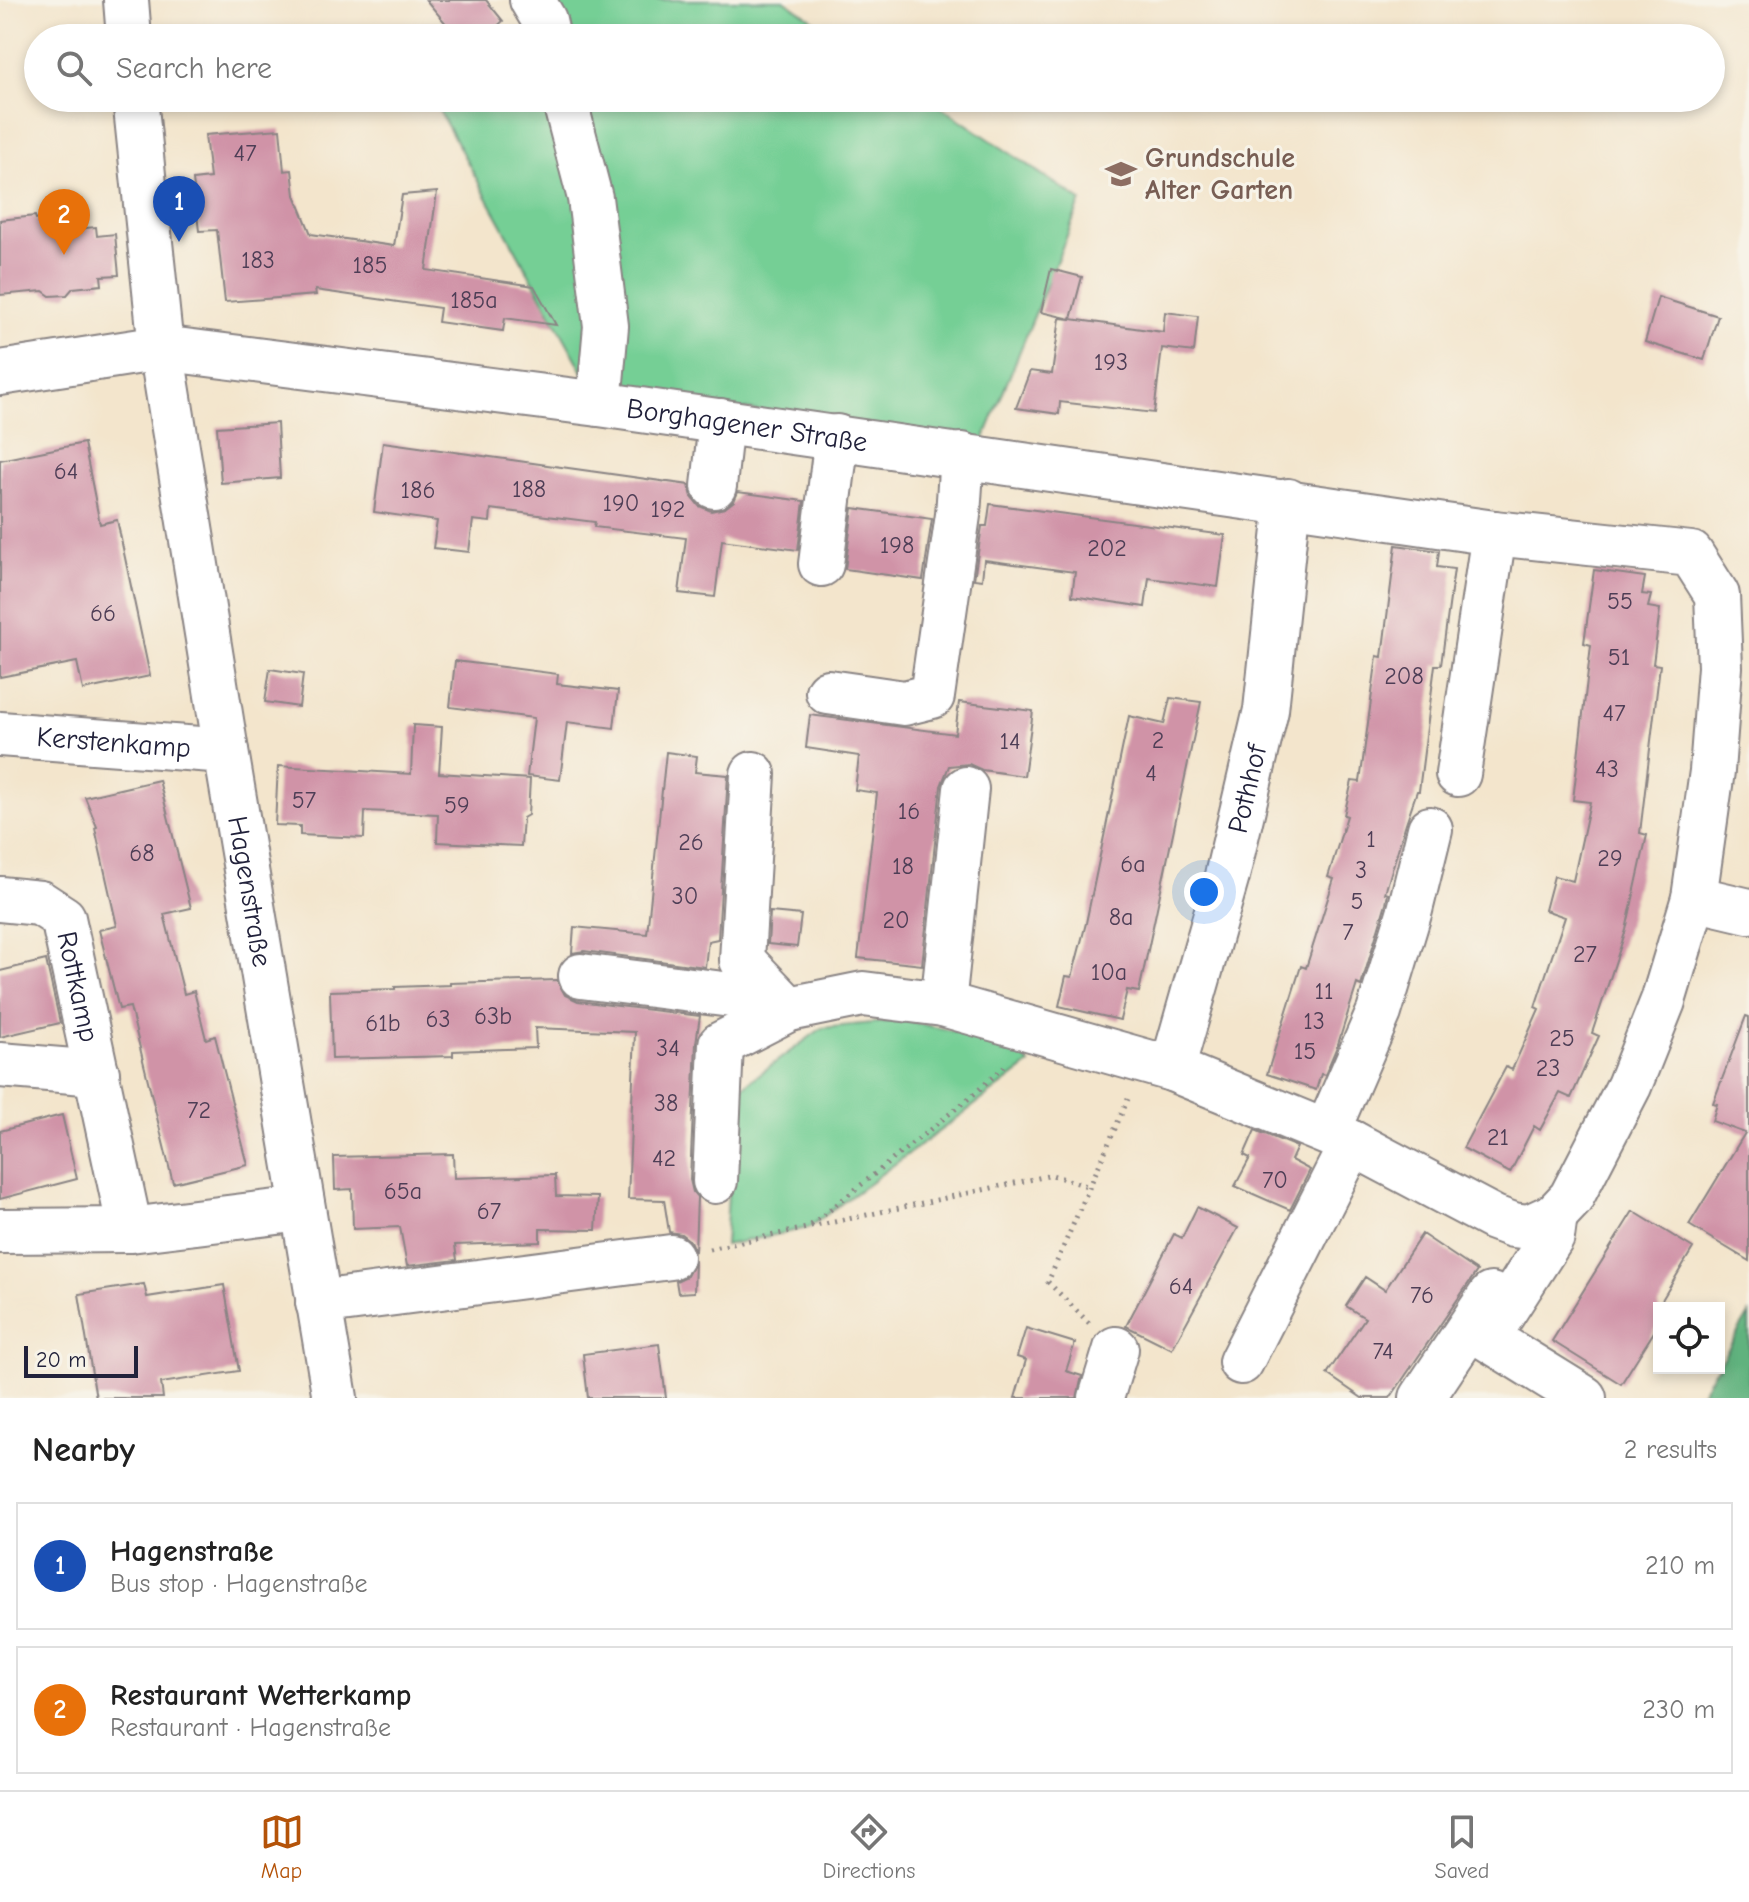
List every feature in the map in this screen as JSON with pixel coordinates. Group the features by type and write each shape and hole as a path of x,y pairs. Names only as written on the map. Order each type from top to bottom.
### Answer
{"street":[{"path":"126,0 128,24"},
{"path":"532,0 545,24"},
{"name":"Hagenstraße","path":"136,112 161,348 335,1398"},
{"path":"568,112 590,198 606,326 599,404"},
{"name":"Borghagener Straße","path":"0,373 161,348 837,437 1494,533 1691,554 1717,595 1720,667 1712,771 1694,898"},
{"path":"714,486 721,421"},
{"path":"821,564 837,437"},
{"path":"828,692 904,703 932,696 958,515 962,455"},
{"name":"Pothhof","path":"1158,1065 1227,876 1266,710 1288,501"},
{"path":"1458,774 1494,533"},
{"name":"Kerstenkamp","path":"0,734 226,751"},
{"path":"753,774 742,960 789,1009"},
{"path":"943,1004 966,789"},
{"path":"1241,1362 1340,1137 1410,910 1430,829"},
{"path":"1422,1398 1521,1249 1542,1221 1571,1198 1629,1086 1663,1001 1694,898 1749,911"},
{"name":"Rottkamp","path":"0,899 40,903 63,918 130,1230"},
{"path":"581,976 739,996 789,1009"},
{"path":"715,1181 721,1044 789,1009 863,994 943,1004 1158,1065 1340,1137 1494,1218 1513,1225 1542,1221"},
{"name":"Rottkamp","path":"0,1065 97,1073"},
{"path":"0,1231 130,1230 302,1209"},
{"path":"1542,1221 1552,1237 1487,1338 1584,1398"},
{"path":"318,1303 671,1257"},
{"path":"1101,1398 1116,1349"}],"path":[{"path":"808,1228 973,1095 1043,1031"},
{"path":"1116,1349 1048,1282 1090,1187 1158,1065"},
{"path":"671,1257 1052,1175 1090,1187"}],"green space":[{"path":"547,0 784,0 819,24 542,24 553,19"},
{"path":"440,112 949,112 1081,201 982,444 629,392 586,377"},
{"path":"903,1020 1011,1044 1030,1064 808,1228 725,1245 734,1093 822,1028"},
{"path":"1749,1314 1749,1398 1698,1398 1712,1374 1725,1374 1725,1354"}],"building":[{"path":"426,0 486,0 503,21 500,24 446,24"},
{"path":"280,129 284,171 292,170 295,195 311,234 394,246 402,195 437,192 426,270 534,286 556,325 505,318 503,331 438,322 440,308 315,290 316,295 225,302 217,230 199,231 193,180 210,178 205,135"},
{"path":"35,216 36,219 52,217 53,231 96,227 97,236 115,234 119,275 101,276 102,285 73,288 67,295 50,296 43,291 0,295 0,220"},
{"path":"1051,269 1082,277 1071,319 1041,312"},
{"path":"1658,297 1718,316 1704,360 1645,342"},
{"path":"1165,312 1198,316 1194,352 1162,348 1154,413 1060,402 1059,414 1016,408 1030,371 1052,374 1060,318 1163,332"},
{"path":"277,423 280,478 221,483 217,427"},
{"path":"383,442 689,485 692,497 699,506 711,511 725,508 734,501 738,492 804,501 798,550 722,540 715,597 679,593 686,538 594,527 595,522 491,509 490,522 473,520 469,552 433,548 437,521 374,512"},
{"path":"84,443 100,524 117,520 150,676 83,690 77,662 0,677 0,460"},
{"path":"990,504 1225,535 1218,587 1149,578 1145,607 1072,596 1075,572 984,560 982,580 974,579 982,526 987,526"},
{"path":"853,508 932,519 923,580 845,569"},
{"path":"1396,545 1439,551 1437,567 1454,569 1441,665 1435,665 1419,791 1385,893 1388,894 1386,903 1361,986 1357,984 1338,1044 1316,1090 1267,1074 1301,966 1306,968 1334,879 1328,877 1347,816 1344,815 1352,781 1360,782 1377,656 1382,657"},
{"path":"1594,570 1645,577 1642,594 1651,595 1648,607 1660,609 1653,664 1660,665 1640,833 1647,835 1626,930 1592,1033 1599,1036 1571,1098 1560,1093 1540,1130 1534,1126 1510,1173 1463,1148 1506,1067 1512,1070 1539,1009 1535,1007 1565,917 1545,910 1554,876 1573,881 1590,802 1573,800 1591,645 1584,643"},
{"path":"455,661 558,674 557,684 618,691 614,728 567,722 560,780 527,776 534,718 450,707"},
{"path":"270,669 303,674 299,707 265,702"},
{"path":"1170,698 1201,702 1139,992 1127,990 1120,1020 1059,1006 1066,976 1072,977 1086,923 1129,716 1164,724"},
{"path":"959,702 1033,711 1024,776 982,770 969,764 949,766 941,786 922,965 858,958 877,793 855,790 859,756 806,748 810,715 955,734"},
{"path":"413,725 442,727 439,773 530,779 528,815 523,818 521,846 437,842 438,814 365,811 364,838 300,835 300,826 275,825 278,766 411,774"},
{"path":"666,752 697,756 695,772 728,775 718,939 708,941 705,967 584,951 572,953 574,927 647,934"},
{"path":"159,780 191,908 164,914 184,994 194,991 206,1039 215,1036 248,1165 173,1183 130,1007 119,1009 99,930 117,926 97,827 85,797"},
{"path":"770,912 801,915 797,947 768,944"},
{"path":"46,960 60,1023 0,1037 0,971"},
{"path":"557,980 565,995 578,1001 700,1016 690,1180 697,1197 695,1252 690,1241 681,1234 669,1232 664,1200 628,1199 635,1032 535,1028 536,1048 453,1051 453,1056 332,1059 330,991"},
{"path":"1746,1016 1749,1017 1749,1261 1689,1225 1745,1133 1712,1121 1717,1104 1713,1103"},
{"path":"62,1115 77,1179 0,1199 0,1131"},
{"path":"1255,1130 1297,1147 1291,1160 1310,1170 1290,1210 1235,1186 1250,1158 1244,1155"},
{"path":"453,1154 454,1178 555,1175 556,1196 598,1197 596,1230 540,1229 540,1242 455,1245 457,1260 407,1266 400,1227 353,1229 352,1189 335,1190 334,1157"},
{"path":"1197,1207 1238,1228 1172,1349 1126,1326 1174,1234 1182,1238"},
{"path":"1633,1211 1693,1248 1661,1302 1653,1302 1653,1333 1621,1384 1552,1341"},
{"path":"1422,1234 1477,1271 1390,1398 1362,1398 1327,1374 1365,1318 1346,1306 1365,1277 1385,1290"},
{"path":"695,1261 694,1292 678,1293 676,1281 687,1276"},
{"path":"144,1284 147,1297 224,1285 239,1371 161,1383 163,1398 96,1398 79,1294"},
{"path":"1026,1328 1075,1343 1066,1371 1082,1376 1077,1398 1015,1398 1026,1360 1017,1357"},
{"path":"659,1344 666,1398 588,1398 583,1354"}],"place":[{"name":"Grundschule Alter Garten","path":"1121,174"},
{"name":"Hagenstraße","path":"179,242"},
{"name":"Restaurant Wetterkamp","path":"64,255"}]}
